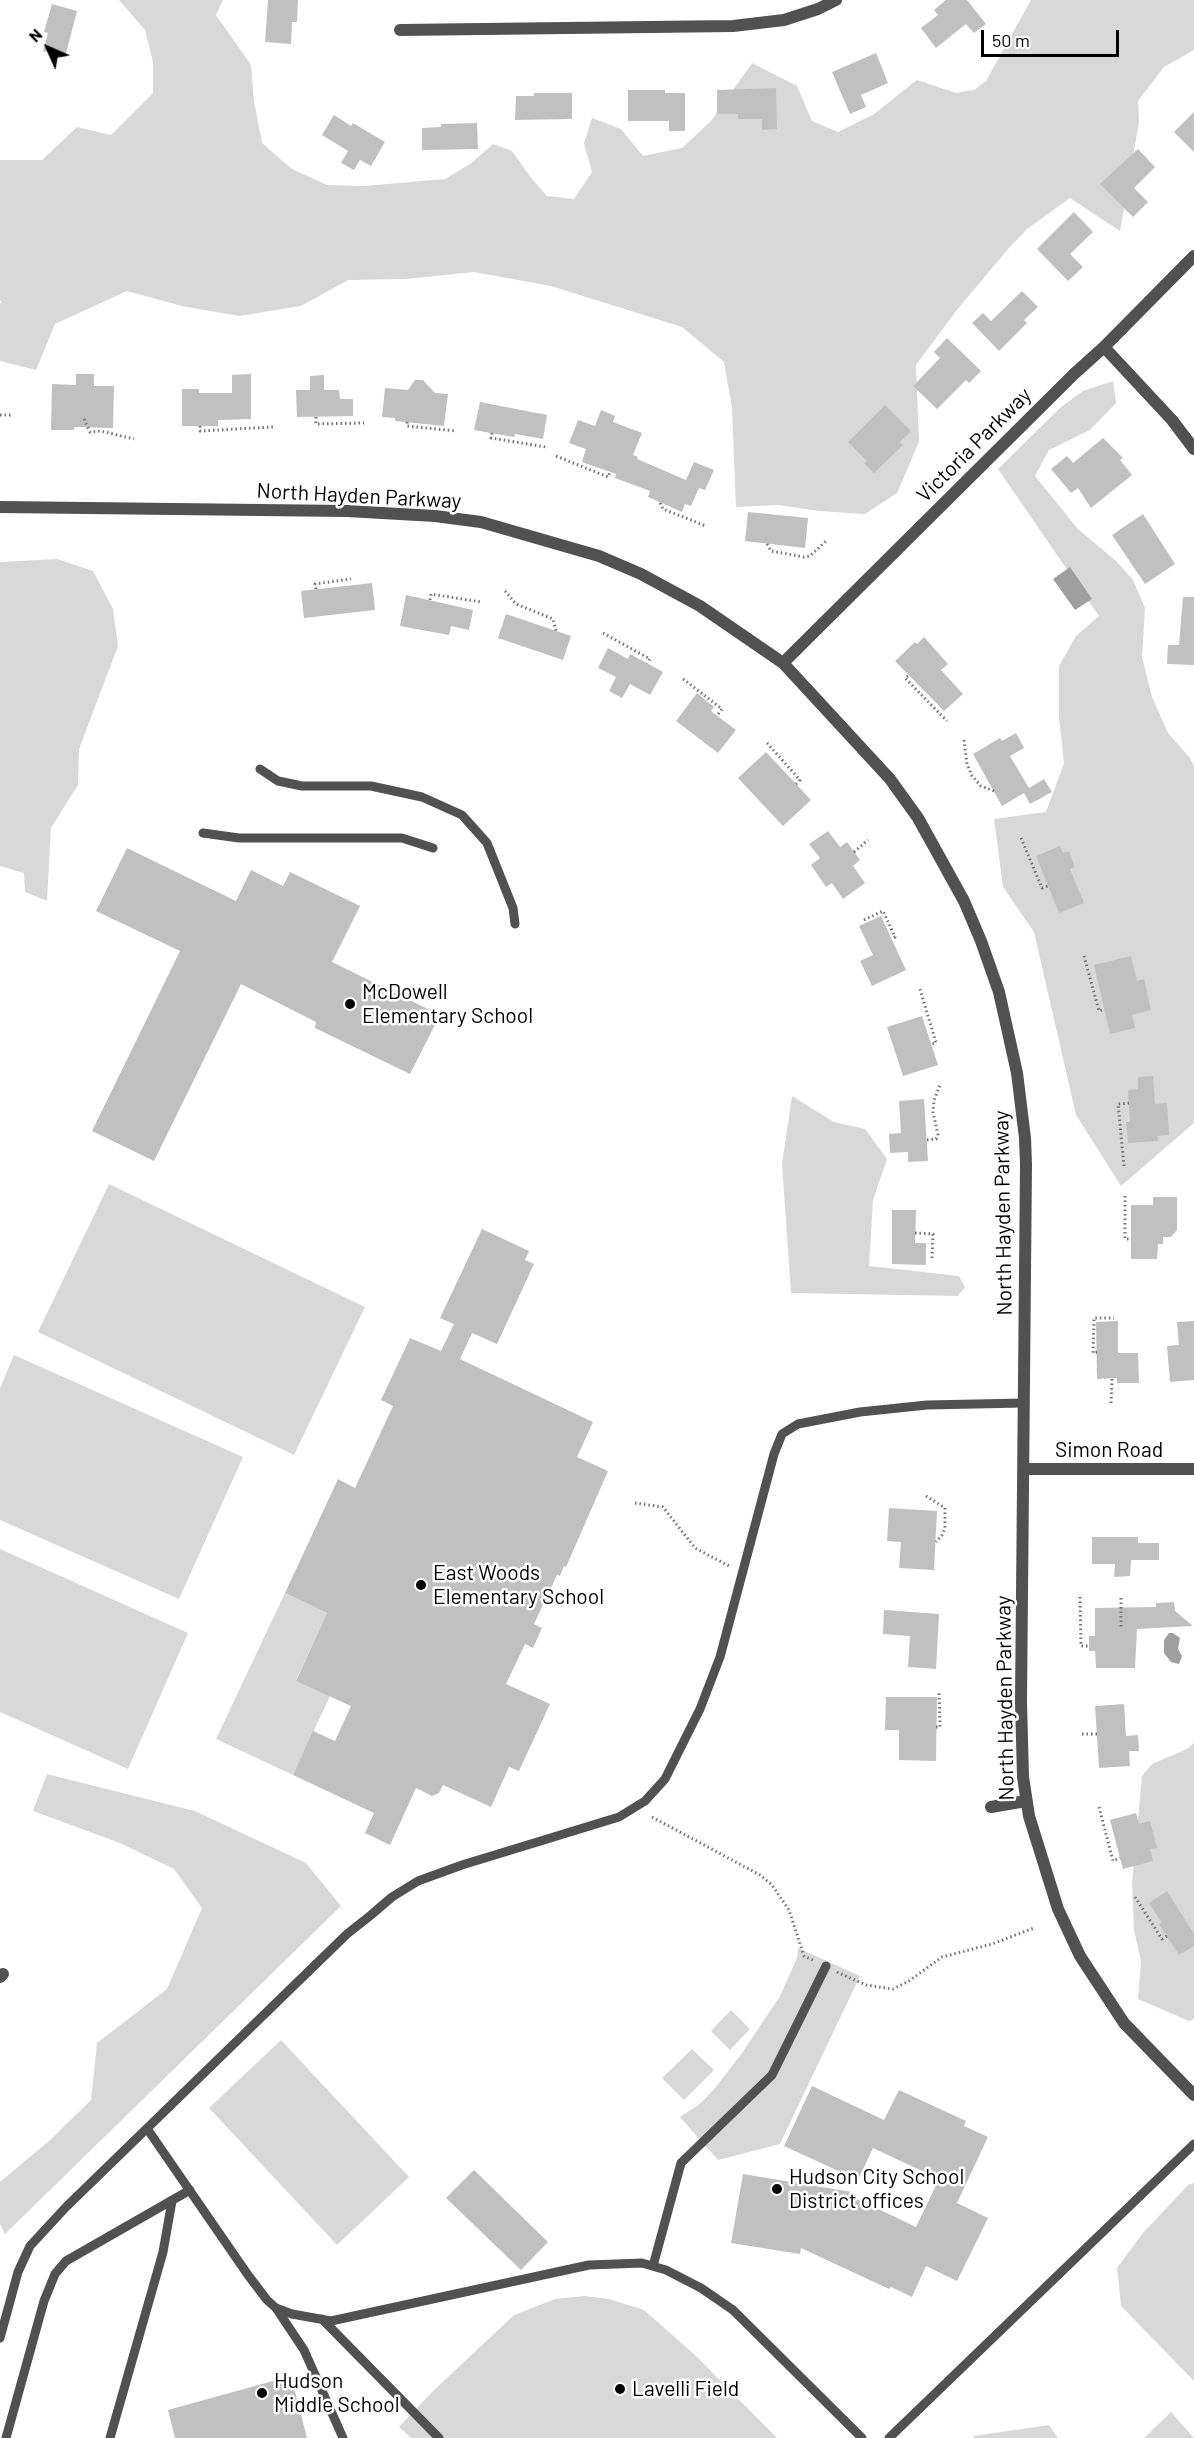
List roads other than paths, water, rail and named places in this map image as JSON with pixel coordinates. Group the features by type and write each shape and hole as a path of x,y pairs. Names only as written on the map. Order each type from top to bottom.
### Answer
{"street":[{"path":"400,30 733,26 784,20 818,9 836,0"},
{"name":"Victoria Parkway","path":"783,663 1074,374 1104,348 1194,256"},
{"path":"1104,348 1172,420 1194,449"},
{"name":"North Hayden Parkway","path":"0,507 353,511 435,516 481,522 599,556 640,574 700,606 783,663 890,779 918,818 964,901 981,940 999,992 1017,1069 1025,1138 1026,1222 1021,1702 1026,1801 1032,1830 1058,1909 1080,1956 1124,2023 1194,2095"},
{"name":"Simon Road","path":"1024,1469 1194,1469"},
{"path":"991,1807 1026,1801"}],"lane":[{"path":"260,769 279,781 302,786 371,786 422,796 462,815 487,843 513,908 515,924"},
{"path":"203,832 239,838 402,838 433,848"},
{"path":"0,2338 18,2272 30,2246 66,2207 148,2130 347,1934 392,1897 418,1881 462,1865 619,1817 645,1801 658,1786 668,1774 700,1709 720,1657 774,1454 782,1434 798,1424 860,1412 927,1404 1024,1403"},
{"path":"653,2266 681,2163 772,2074 826,1966"},
{"path":"148,2130 304,2350 343,2438"},
{"path":"889,2438 1194,2144"},
{"path":"6,2438 44,2301 55,2274 66,2260 189,2190"},
{"path":"110,2438 163,2253 172,2201"},
{"path":"276,2308 292,2314 331,2321 589,2265 626,2262 653,2266 701,2288 733,2310 862,2438"},
{"path":"322,2319 439,2438"}],"place":[{"name":"McDowell Elementary School","path":"350,1004"},
{"name":"East Woods Elementary School","path":"421,1585"},
{"name":"Hudson City School District offices","path":"777,2189"},
{"name":"Lavelli Field","path":"620,2389"},
{"name":"Hudson Middle School","path":"262,2393"}]}
